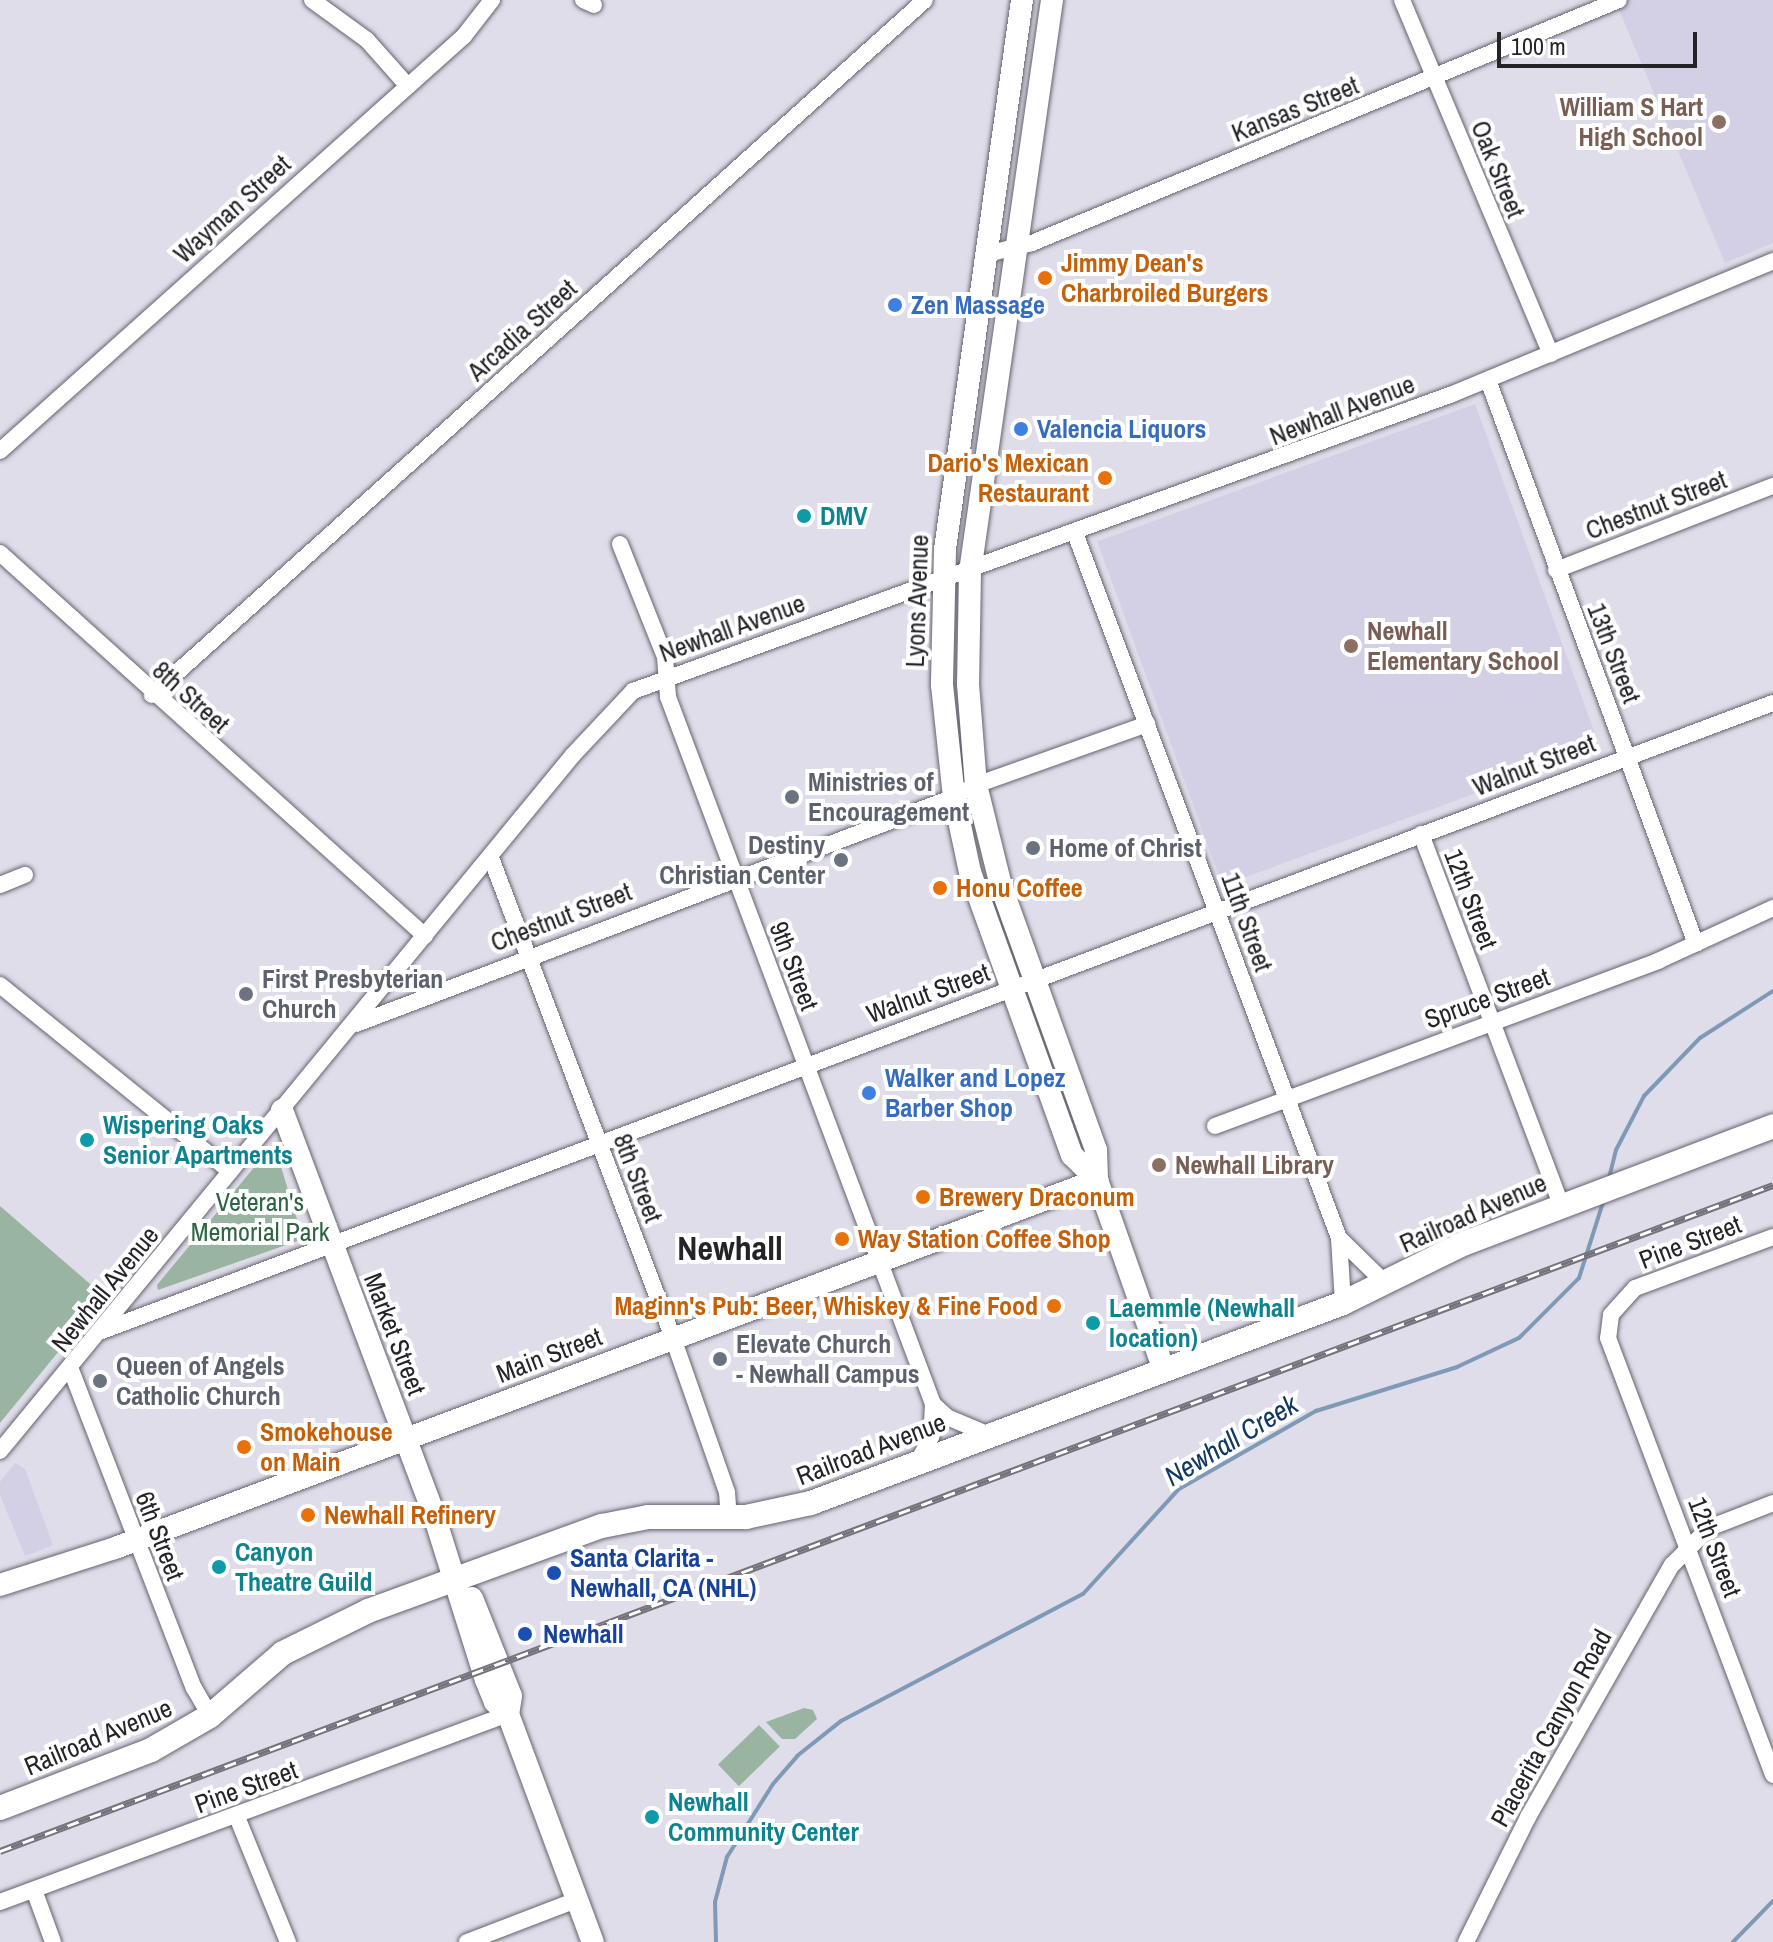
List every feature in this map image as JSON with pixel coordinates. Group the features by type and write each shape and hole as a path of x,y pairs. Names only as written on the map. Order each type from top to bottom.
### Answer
{"main road":[{"name":"Lyons Avenue","path":"1022,0 943,579 942,685 954,797 970,872 1072,1155 1097,1180"},
{"name":"Lyons Avenue","path":"1052,0 970,572 968,684 976,785 991,852 1096,1150 1097,1180 1163,1367"},
{"name":"Market Street","path":"282,1110 456,1579 474,1600 499,1663 511,1696 508,1714 593,1942"},
{"name":"Railroad Avenue","path":"1,1805 151,1750 210,1716 257,1672 309,1637 456,1579 628,1519 729,1518 789,1510 1163,1367 1343,1303 1463,1244 1773,1126"},
{"name":"Main Street","path":"0,1597 10,1584 136,1540 1097,1180"}],"street":[{"path":"312,0 367,40 406,84"},
{"name":"Wayman Street","path":"0,451 406,84 464,36 492,0"},
{"name":"Arcadia Street","path":"152,695 925,0"},
{"name":"Oak Street","path":"1402,0 1551,354"},
{"name":"Kansas Street","path":"987,254 1017,247 1619,0"},
{"name":"Newhall Avenue","path":"0,1451 71,1370 230,1171 625,697 666,677 970,572 1488,380 1773,261"},
{"name":"13th Street","path":"1488,380 1696,944"},
{"name":"Chestnut Street","path":"1556,570 1773,486"},
{"name":"11th Street","path":"1075,533 1339,1238 1343,1303"},
{"name":"9th Street","path":"620,544 665,657 668,697 933,1404 931,1437 918,1461"},
{"name":"8th Street","path":"0,553 152,695 425,936"},
{"name":"Walnut Street","path":"101,1332 330,1242 599,1145 806,1064 1773,703"},
{"name":"Chestnut Street","path":"353,1025 529,955 954,797 976,785 1147,724"},
{"name":"12th Street","path":"1421,834 1492,1022 1571,1201"},
{"name":"8th Street","path":"491,858 673,1338 727,1492 729,1518"},
{"path":"0,885 25,875"},
{"name":"Spruce Street","path":"1215,1126 1696,944 1773,908"},
{"path":"0,985 230,1171"},
{"name":"Pine Street","path":"1608,1338 1611,1315 1635,1288 1773,1237"},
{"name":"11th Street","path":"1339,1238 1385,1283"},
{"name":"12th Street","path":"1608,1338 1689,1544 1773,1775"},
{"name":"6th Street","path":"71,1370 136,1540 210,1716"},
{"path":"933,1404 947,1417 987,1434"},
{"path":"1689,1544 1709,1528 1773,1503"},
{"name":"Placerita Canyon Road","path":"1466,1942 1562,1756 1689,1544"},
{"name":"Pine Street","path":"0,1902 237,1817 508,1714"},
{"path":"237,1817 288,1942"},
{"path":"34,1890 53,1942"},
{"path":"467,1942 579,1899"}],"shaded area":[{"name":"William S Hart High School","path":"1615,0 1773,0 1773,243 1725,263"},
{"name":"Newhall Elementary School","path":"1475,404 1600,748 1222,885 1097,541"},
{"path":"15,1463 25,1469 53,1545 25,1556 0,1495 0,1482"}],"green space":[{"name":"Veteran's Memorial Park","path":"266,1153 278,1157 303,1239 158,1290 157,1285"},
{"path":"0,1206 104,1296 0,1423"},
{"path":"804,1708 813,1710 817,1719 795,1739 782,1739 766,1722"},
{"path":"759,1725 780,1747 739,1786 718,1765"}],"waterway":[{"name":"Newhall Creek","path":"1609,1178 1616,1150 1644,1096 1700,1038 1773,991"},
{"name":"Newhall Creek","path":"716,1942 715,1902 727,1857 773,1784 797,1756 841,1721 1083,1594 1179,1489 1316,1411 1457,1367 1519,1338 1579,1278 1604,1199"},
{"path":"1733,1942 1773,1901"}],"railway":[{"path":"0,1851 1773,1185"}],"place":[{"name":"William S Hart High School","path":"1719,122"},
{"name":"Jimmy Dean's Charbroiled Burgers","path":"1045,278"},
{"name":"Zen Massage","path":"895,305"},
{"name":"Valencia Liquors","path":"1021,429"},
{"name":"Dario's Mexican Restaurant","path":"1105,478"},
{"name":"DMV","path":"804,516"},
{"name":"Newhall Elementary School","path":"1351,646"},
{"name":"Ministries of Encouragement","path":"792,797"},
{"name":"Home of Christ","path":"1033,848"},
{"name":"Destiny Christian Center","path":"841,860"},
{"name":"Honu Coffee","path":"940,888"},
{"name":"First Presbyterian Church","path":"246,994"},
{"name":"Walker and Lopez Barber Shop","path":"869,1093"},
{"name":"Wispering Oaks Senior Apartments","path":"87,1140"},
{"name":"Newhall Library","path":"1159,1165"},
{"name":"Brewery Draconum","path":"923,1197"},
{"name":"Way Station Coffee Shop","path":"842,1239"},
{"name":"Maginn's Pub: Beer, Whiskey & Fine Food","path":"1054,1306"},
{"name":"Laemmle (Newhall location)","path":"1093,1323"},
{"name":"Elevate Church - Newhall Campus","path":"720,1359"},
{"name":"Queen of Angels Catholic Church","path":"100,1381"},
{"name":"Smokehouse on Main","path":"244,1447"},
{"name":"Newhall Refinery","path":"308,1515"},
{"name":"Canyon Theatre Guild","path":"219,1567"},
{"name":"Santa Clarita - Newhall, CA (NHL)","path":"554,1573"},
{"name":"Newhall","path":"525,1634"},
{"name":"Newhall Community Center","path":"652,1817"}],"district":[{"name":"Newhall","path":"730,1249"}]}
